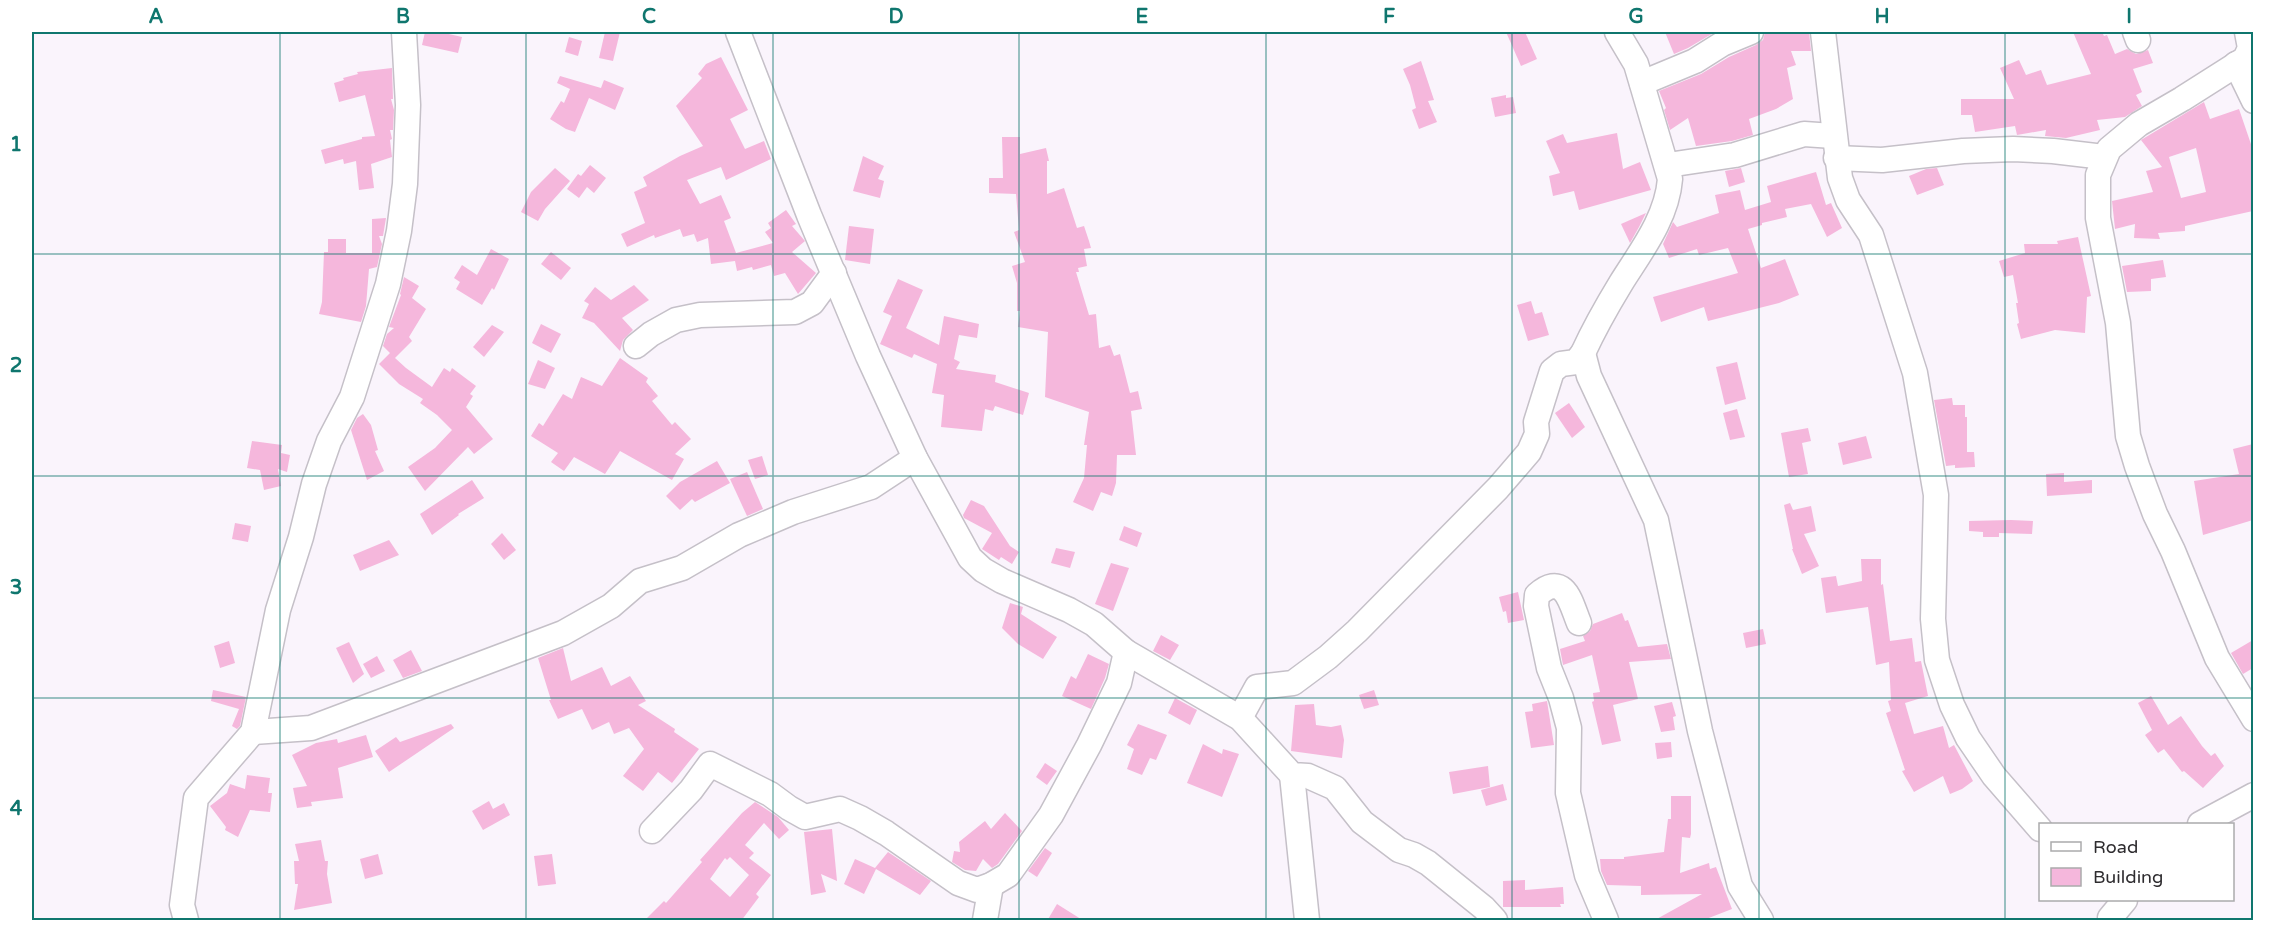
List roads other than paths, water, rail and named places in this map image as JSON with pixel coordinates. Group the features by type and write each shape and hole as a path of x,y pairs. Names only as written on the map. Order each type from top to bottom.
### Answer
{"street":[{"path":"186,921 182,905 196,798 253,732 278,610 301,537 314,484 329,441 352,397 373,336 390,273 399,231 405,184 408,105 404,32"},
{"path":"738,32 868,356 915,458 970,558 983,570 1002,581 1061,606 1094,624 1126,652 1240,718 1292,775 1307,921"},
{"path":"1240,718 1257,687 1293,683 1328,657 1357,631 1498,488 1533,443 1537,434 1536,422 1552,371 1561,364 1576,362 1583,353 1621,284 1651,236 1669,191 1668,165 1636,64 1617,32"},
{"path":"1642,83 1695,61 1722,44 1751,32"},
{"path":"1823,32 1839,178 1848,200 1871,235 1915,373 1936,495 1934,619 1937,660 1952,705 1968,738 1994,776 2039,828"},
{"path":"2247,32 2248,54 2236,64 2139,124 2109,149 2098,175 2098,218 2118,323 2128,436 2155,514 2173,551 2217,658 2253,719"},
{"path":"2236,64 2253,101"},
{"path":"1668,165 1735,155 1804,134 1835,147 1882,160 1963,151 2013,149 2104,157"},
{"path":"636,346 651,334 676,320 692,316 795,312 812,303 834,273"},
{"path":"1583,353 1589,376 1616,429 1656,520 1693,698 1740,886 1761,921"},
{"path":"253,732 311,728 563,633 611,606 640,581 682,568 739,535 793,512 871,487 915,458"},
{"path":"1579,623 1565,589 1549,588 1537,596 1536,606 1549,668 1569,728 1568,793 1587,875 1606,921"},
{"path":"652,831 691,790 710,764 770,794 805,817 840,809 861,818 958,883 977,890 991,885 1008,875 1051,815 1119,683 1126,652"},
{"path":"1292,775 1308,776 1335,788 1362,822 1399,850 1428,863 1484,908 1495,921"},
{"path":"2204,823 2253,795"},
{"path":"985,921 991,885"},
{"path":"2107,913 2124,901"}]}
